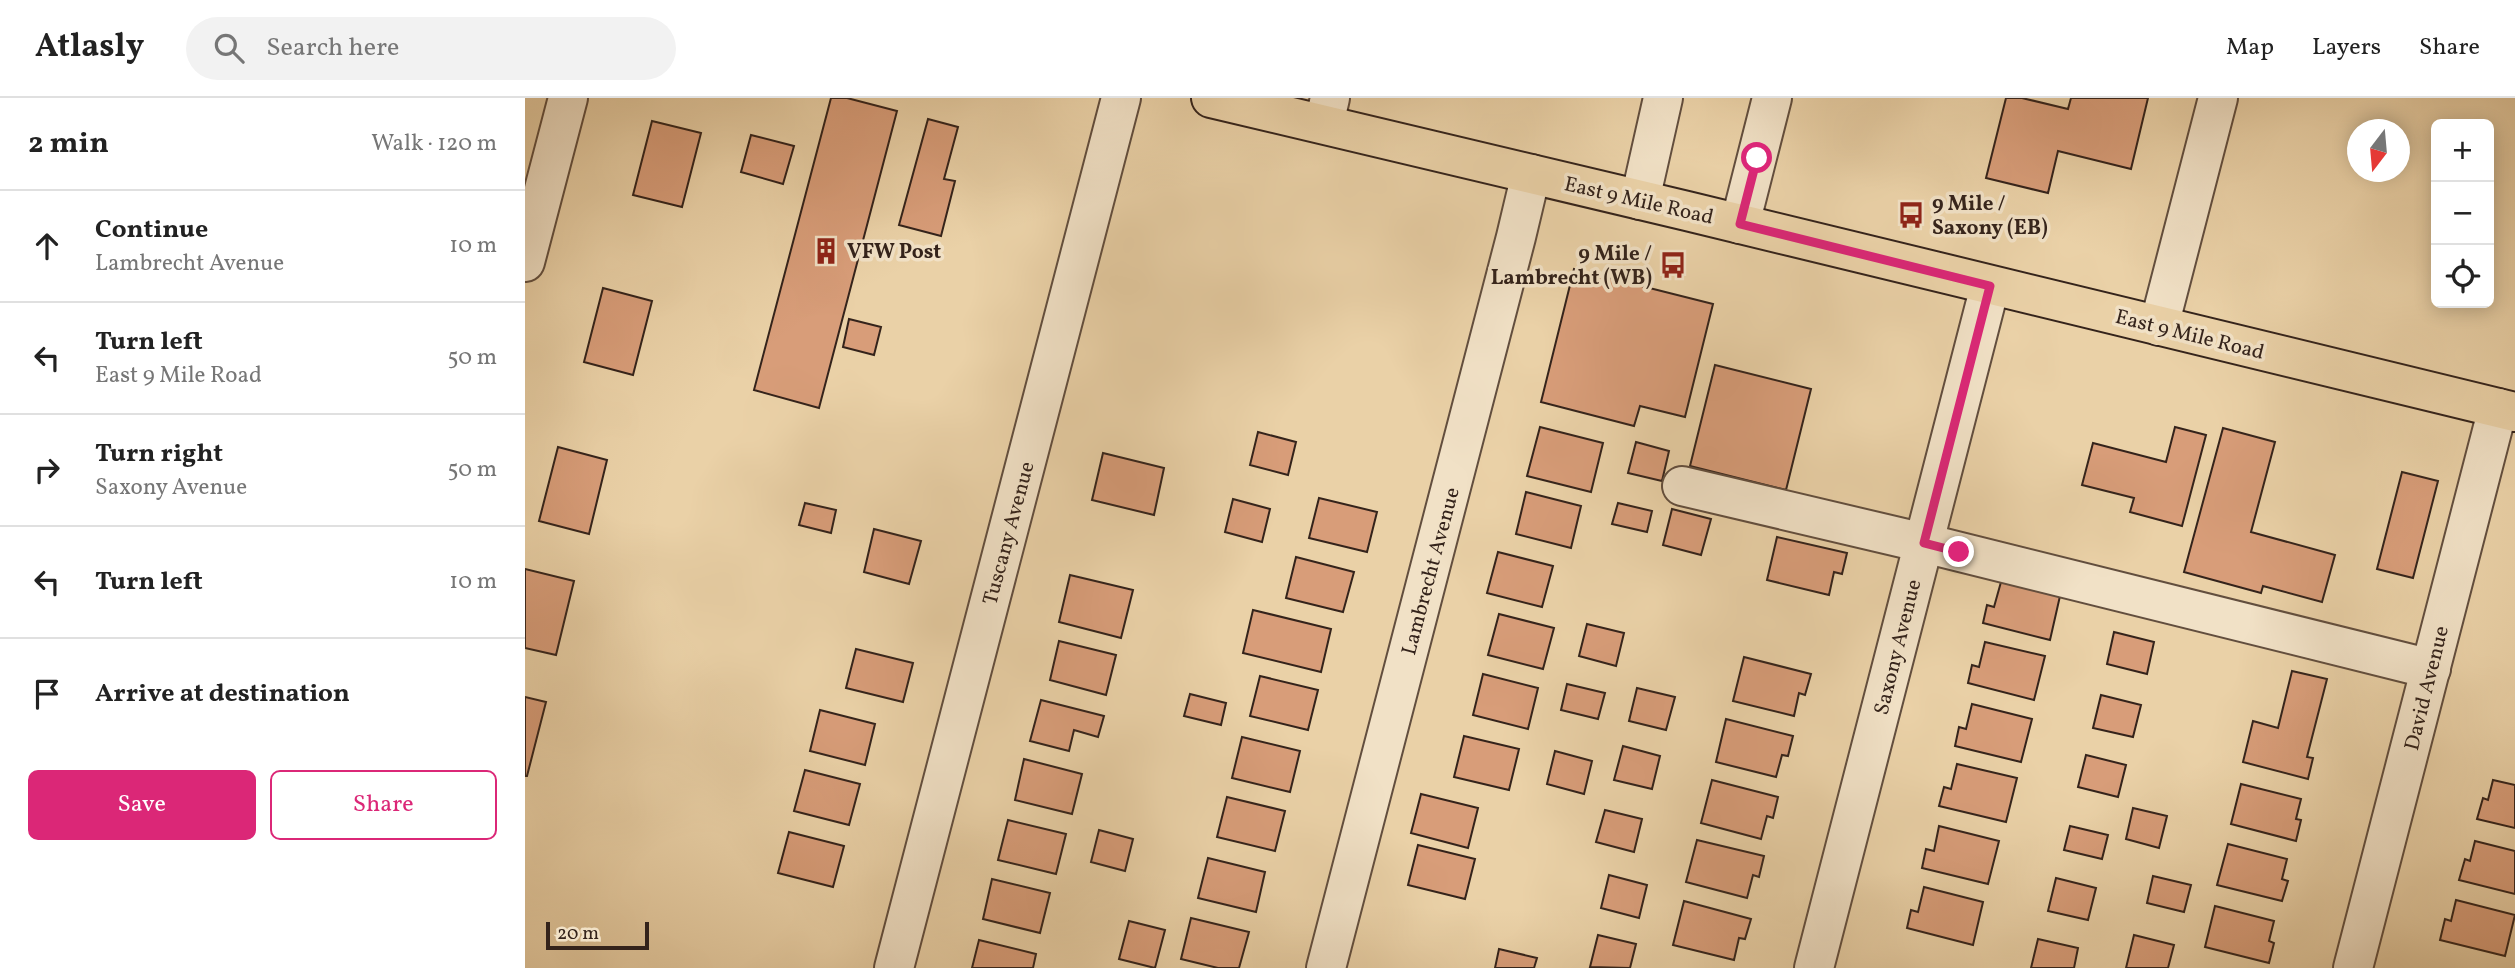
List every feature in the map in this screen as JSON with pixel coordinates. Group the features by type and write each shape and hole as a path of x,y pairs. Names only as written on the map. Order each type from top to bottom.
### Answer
{"main road":[{"name":"East 9 Mile Road","path":"1211,98 1327,111 1531,174 2507,410"}],"street":[{"path":"525,262 539,147 568,98"},
{"name":"Tuscany Avenue","path":"894,968 1122,98"},
{"path":"1640,200 1663,98"},
{"path":"1740,224 1772,98"},
{"path":"2159,327 2217,98"},
{"name":"Lambrecht Avenue","path":"1326,968 1517,237 1531,174"},
{"name":"Saxony Avenue","path":"1815,968 1990,286"},
{"name":"David Avenue","path":"2353,968 2431,669 2507,410"},
{"path":"1682,486 2431,669"}],"building":[{"name":"VFW Post","path":"831,98 847,98 897,111 819,408 754,390"},
{"path":"2006,98 2022,98 2068,109 2071,98 2148,98 2131,169 2058,151 2048,193 1986,178"},
{"path":"928,119 958,127 944,179 955,181 941,236 899,225"},
{"path":"652,121 701,133 682,207 633,195"},
{"path":"751,135 794,146 783,184 741,172"},
{"path":"1574,269 1713,304 1685,417 1640,406 1634,426 1541,402"},
{"path":"603,288 652,301 633,375 584,362"},
{"path":"849,319 881,327 874,355 843,347"},
{"path":"1715,365 1811,389 1786,490 1690,466"},
{"path":"1540,427 1603,443 1591,492 1527,476"},
{"path":"2175,427 2206,435 2182,526 2130,512 2134,498 2082,485 2093,443 2166,462"},
{"path":"2223,428 2275,442 2251,532 2335,555 2322,602 2263,586 2261,593 2184,572"},
{"path":"1258,432 1296,442 1288,475 1250,465"},
{"path":"1636,442 1669,451 1662,481 1628,473"},
{"path":"558,447 607,460 589,534 539,521"},
{"path":"1103,453 1164,468 1154,515 1092,500"},
{"path":"2402,472 2438,481 2413,578 2377,569"},
{"path":"1526,492 1581,506 1571,548 1516,534"},
{"path":"1319,498 1377,512 1367,552 1309,538"},
{"path":"1233,499 1270,509 1262,542 1225,532"},
{"path":"805,503 836,510 831,533 799,525"},
{"path":"1618,503 1652,511 1647,532 1612,524"},
{"path":"1672,509 1711,519 1701,555 1663,545"},
{"path":"874,529 921,541 909,584 864,572"},
{"path":"1777,537 1847,553 1842,574 1834,572 1829,595 1767,580"},
{"path":"1498,552 1553,566 1542,607 1487,593"},
{"path":"1296,557 1354,572 1343,612 1286,598"},
{"path":"525,569 574,581 556,655 525,648"},
{"path":"1070,575 1133,590 1121,638 1059,622"},
{"path":"2001,582 2060,596 2050,640 1983,623 1987,605 1994,607"},
{"path":"1253,610 1331,629 1321,672 1243,653"},
{"path":"1499,614 1554,628 1543,669 1488,655"},
{"path":"1587,624 1624,633 1616,666 1579,656"},
{"path":"2114,632 2154,642 2147,674 2107,664"},
{"path":"1059,641 1116,655 1106,695 1050,680"},
{"path":"1985,642 2045,656 2034,700 1968,683 1972,665 1979,667"},
{"path":"856,649 913,663 903,702 846,688"},
{"path":"1744,657 1811,674 1805,695 1799,693 1794,716 1733,701"},
{"path":"2292,671 2327,679 2307,757 2313,758 2308,779 2243,762 2253,721 2278,728"},
{"path":"1483,674 1538,688 1528,729 1473,715"},
{"path":"1260,676 1318,690 1308,730 1250,716"},
{"path":"1567,684 1605,693 1598,719 1561,710"},
{"path":"1637,688 1675,697 1666,730 1629,721"},
{"path":"1190,694 1226,703 1221,725 1184,716"},
{"path":"2101,695 2141,705 2133,737 2093,728"},
{"path":"525,697 546,702 527,776 525,776"},
{"path":"1041,700 1104,716 1098,737 1074,730 1069,751 1030,741"},
{"path":"1972,704 2032,719 2021,762 1955,746 1959,727 1966,729"},
{"path":"820,710 875,724 865,765 810,751"},
{"path":"1726,719 1793,736 1788,756 1782,755 1776,777 1716,762"},
{"path":"1464,736 1519,749 1509,790 1454,777"},
{"path":"1242,737 1300,751 1290,792 1232,778"},
{"path":"1623,746 1660,756 1652,789 1614,780"},
{"path":"1555,751 1592,761 1584,794 1547,784"},
{"path":"2086,755 2126,765 2118,797 2078,787"},
{"path":"1024,759 1082,774 1072,814 1015,800"},
{"path":"1957,764 2017,778 2006,822 1939,806 1944,787 1951,789"},
{"path":"805,770 860,784 849,825 794,811"},
{"path":"1712,780 1778,797 1773,818 1767,816 1761,839 1701,823"},
{"path":"2493,780 2515,785 2515,828 2477,819 2483,798 2488,800"},
{"path":"2241,784 2301,799 2296,819 2301,820 2296,841 2231,824"},
{"path":"1421,794 1478,808 1468,848 1411,833"},
{"path":"1227,797 1285,811 1275,851 1217,837"},
{"path":"2133,808 2167,816 2159,848 2126,839"},
{"path":"1605,810 1642,819 1634,852 1596,842"},
{"path":"1008,820 1066,834 1056,874 998,860"},
{"path":"1939,826 1999,841 1988,884 1922,868 1926,849 1934,851"},
{"path":"2070,826 2108,835 2102,859 2064,850"},
{"path":"1099,830 1133,839 1125,871 1091,862"},
{"path":"789,832 844,846 833,887 778,873"},
{"path":"1697,840 1764,856 1759,877 1753,875 1747,898 1686,882"},
{"path":"2475,841 2515,851 2515,894 2459,880 2465,859 2470,861"},
{"path":"2228,844 2287,859 2282,879 2288,881 2282,901 2217,885"},
{"path":"1418,845 1475,859 1465,899 1408,885"},
{"path":"1208,858 1265,872 1256,912 1198,898"},
{"path":"1609,875 1647,885 1639,918 1601,908"},
{"path":"2153,876 2191,885 2184,912 2147,903"},
{"path":"2056,878 2096,888 2088,920 2048,911"},
{"path":"992,879 1050,893 1040,933 983,919"},
{"path":"1924,887 1983,902 1973,945 1907,928 1911,910 1918,912"},
{"path":"2456,900 2515,915 2505,956 2440,940 2445,919 2451,921"},
{"path":"1684,901 1751,919 1745,939 1739,938 1734,960 1673,945"},
{"path":"2215,906 2274,921 2269,941 2274,943 2269,963 2205,947"},
{"path":"1191,918 1249,932 1239,968 1218,968 1181,959"},
{"path":"1129,921 1165,930 1155,968 1119,959"},
{"path":"1598,935 1636,944 1630,968 1590,967"},
{"path":"2134,935 2174,945 2168,968 2126,968"},
{"path":"2038,939 2078,948 2074,968 2031,968"},
{"path":"979,940 1036,954 1033,968 972,968"},
{"path":"1499,949 1537,958 1534,968 1495,968"}],"place":[{"name":"9 Mile / Saxony (EB)","path":"1911,215"},
{"name":"VFW Post","path":"826,251"},
{"name":"9 Mile / Lambrecht (WB)","path":"1673,265"}],"route":[{"path":"1757,158 1740,224 1990,286 1924,543 1959,552"}]}
